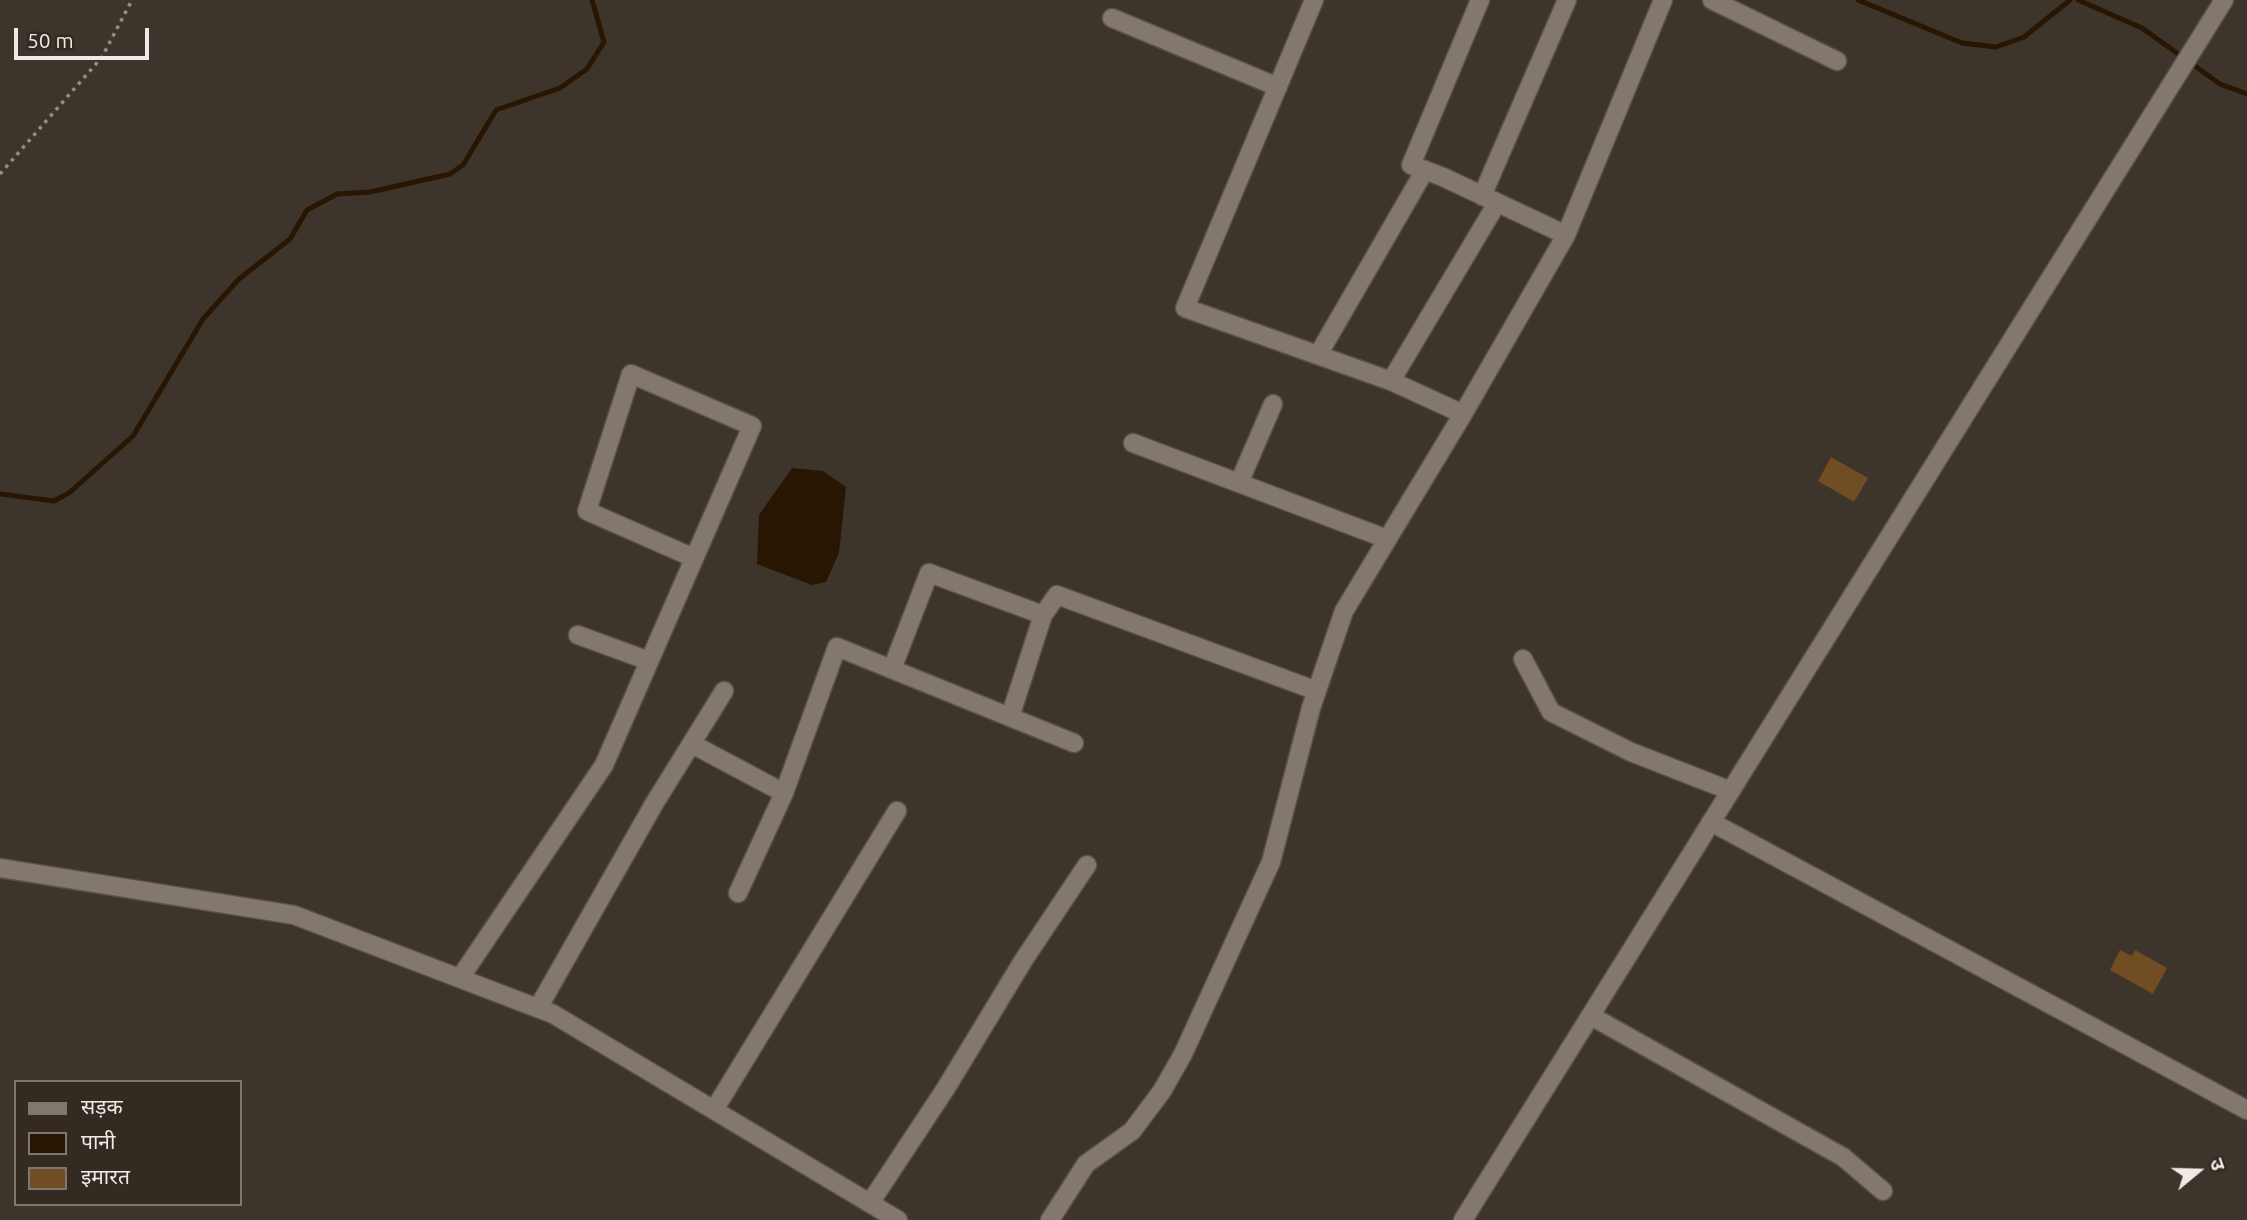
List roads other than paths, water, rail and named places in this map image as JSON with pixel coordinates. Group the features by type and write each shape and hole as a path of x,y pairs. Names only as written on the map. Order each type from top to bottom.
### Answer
{"street":[{"path":"1314,0 1185,308 1391,381 1462,414"},
{"path":"1480,0 1411,165 1566,235"},
{"path":"1391,381 1489,200 1567,0"},
{"path":"1050,1220 1086,1164 1132,1131 1162,1091 1183,1054 1271,862 1317,691 1344,611 1566,235 1663,0"},
{"path":"1712,0 1837,61"},
{"path":"1463,1220 2224,0"},
{"path":"1112,18 1278,87"},
{"path":"1318,355 1425,170"},
{"path":"460,978 604,765 752,426 631,374 587,511 694,558"},
{"path":"1239,483 1273,404"},
{"path":"1133,443 1387,539"},
{"path":"892,669 929,573 1044,614"},
{"path":"1010,717 1044,614 1057,595 1317,691"},
{"path":"578,635 649,661"},
{"path":"738,893 784,793 837,647 1074,743"},
{"path":"1523,659 1551,712 1632,752 1731,791"},
{"path":"538,1008 654,804 724,691"},
{"path":"692,744 784,793"},
{"path":"714,1110 897,811"},
{"path":"1711,822 2247,1110"},
{"path":"870,1203 1087,865"},
{"path":"0,868 294,915 538,1008 553,1014 898,1220"},
{"path":"1591,1016 1843,1157 1883,1191"}],"water":[{"path":"792,468 823,471 846,487 839,553 826,582 812,585 757,564 759,515"}],"waterway":[{"path":"0,494 54,501 69,493 133,436 203,319 239,279 290,239 307,210 337,194 370,192 450,174 463,165 496,110 560,88 587,69 604,42 592,0"},
{"path":"1858,0 1962,43 1996,47 2024,37 2070,0"},
{"path":"2078,0 2142,28 2220,84 2247,94"}]}
